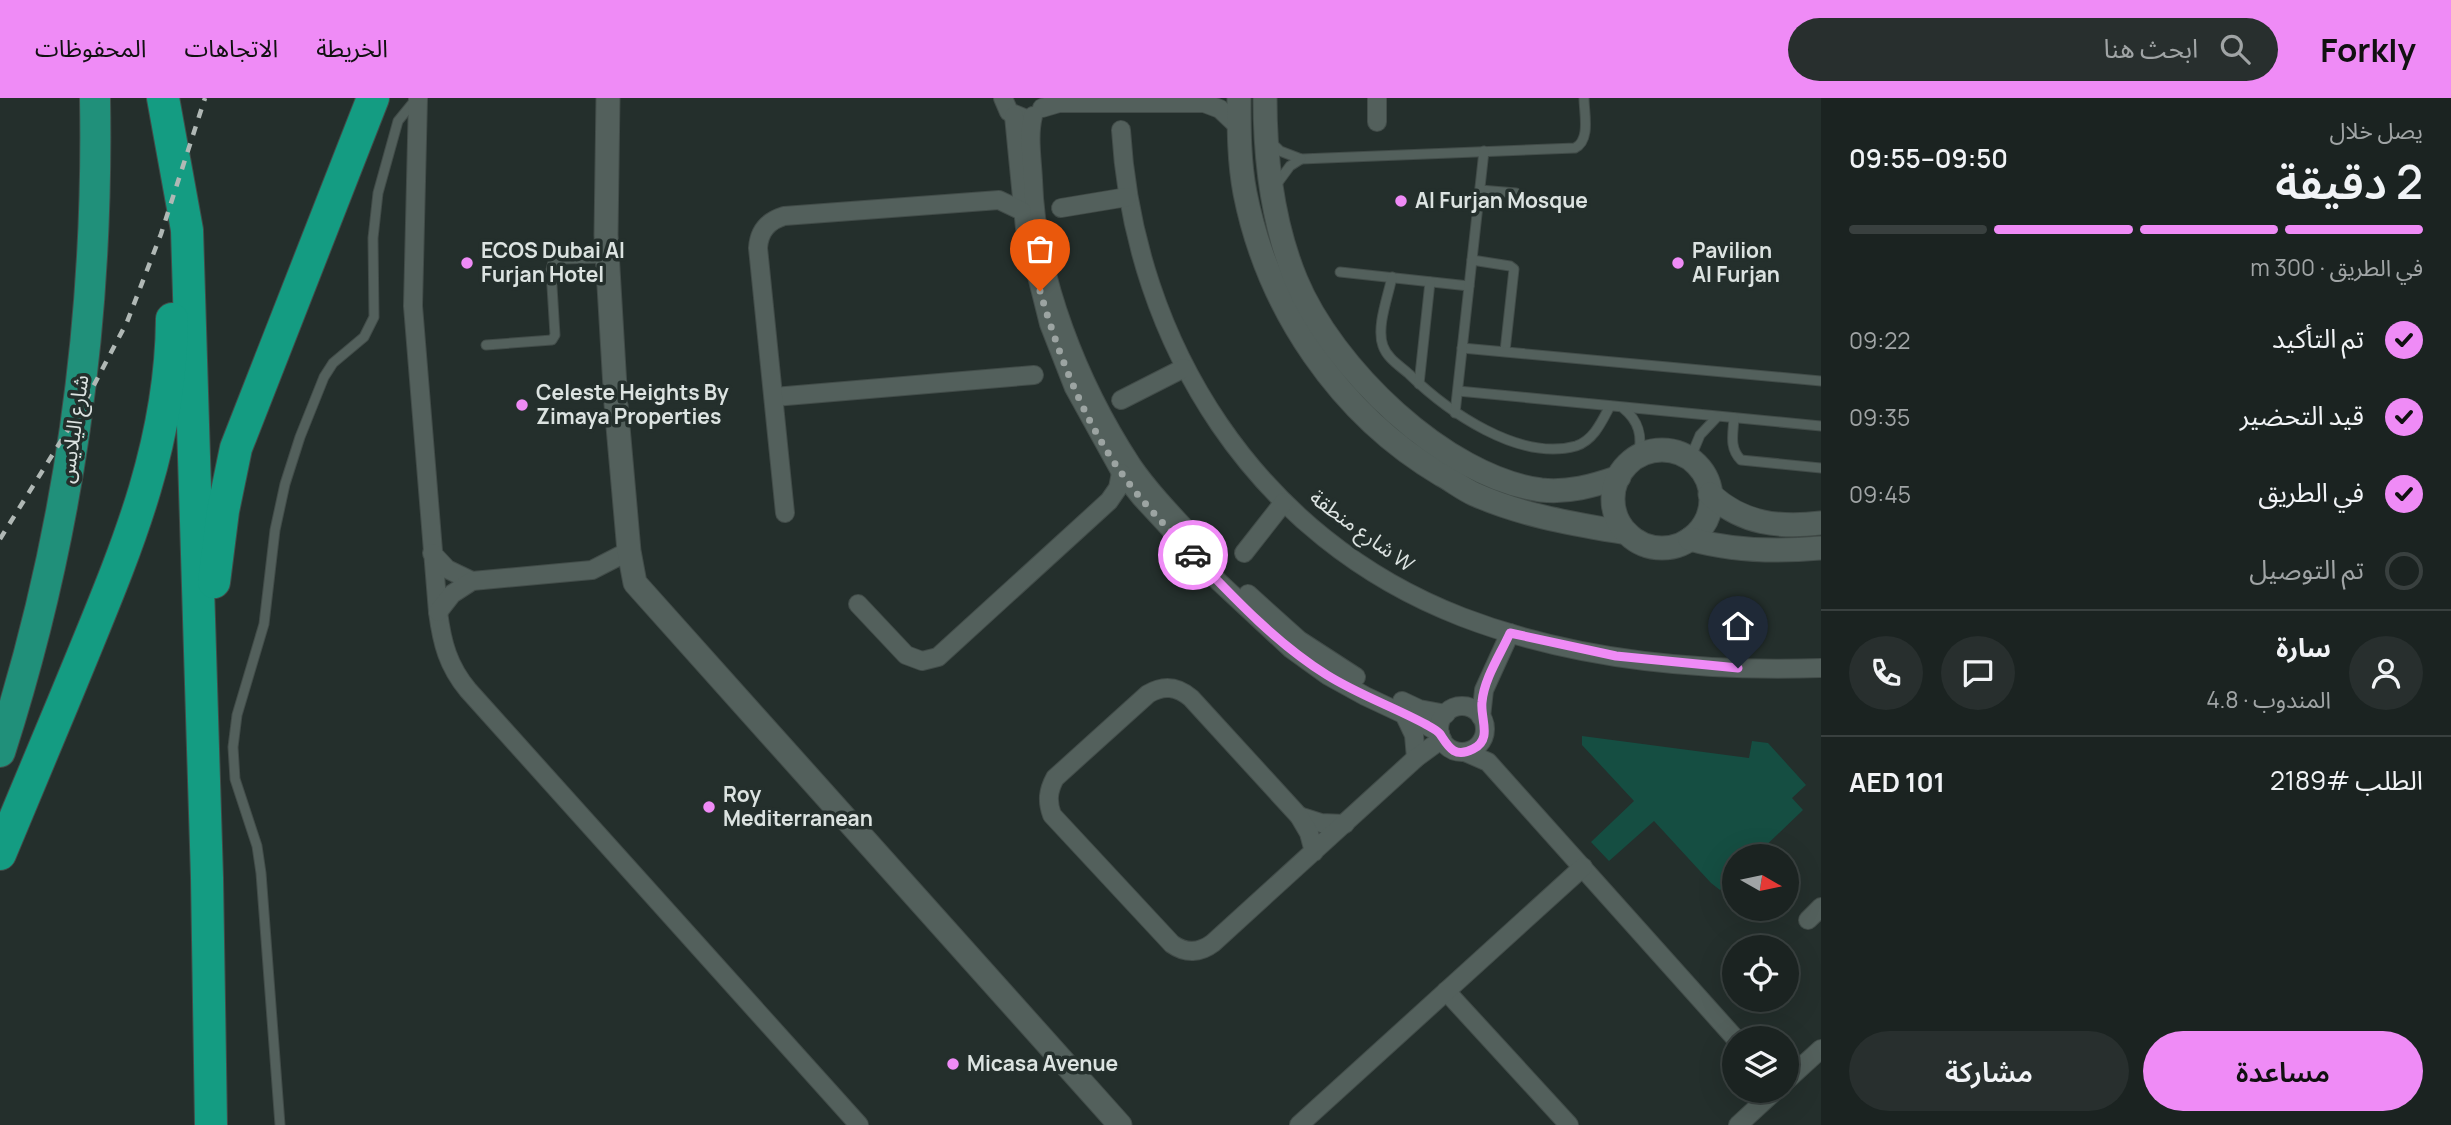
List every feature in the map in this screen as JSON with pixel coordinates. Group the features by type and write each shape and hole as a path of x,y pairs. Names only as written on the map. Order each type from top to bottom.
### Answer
{"highway":[{"name":"شارع اليلايس","path":"0,752 32,645 70,466 91,294 95,222 94,98"},
{"path":"163,98 187,230 207,878 211,1125"},
{"path":"200,641 212,601 223,511 236,447 373,98"},
{"path":"0,854 127,549 158,443 172,334 169,136"}],"street":[{"path":"418,98 413,306 432,554 446,656 459,680 859,1125"},
{"path":"608,98 607,258 629,551 638,590 1120,1125"},
{"path":"1003,98 1005,107 1014,116 1021,118 1040,107 1059,103 1204,103 1220,109 1239,127"},
{"path":"1239,98 1244,191 1269,275 1285,308 1306,341 1358,410 1422,463 1472,493 1527,514 1563,523 1627,533"},
{"path":"1265,98 1265,135 1273,200 1289,261 1308,304 1346,360 1370,389 1408,423 1459,458 1517,485 1543,490 1569,490 1594,486 1619,477"},
{"path":"1377,98 1377,122"},
{"path":"1040,107 1031,129 1033,195 1044,257 1062,320 1086,383 1100,412 1132,464 1152,491 1204,549 1299,640 1369,685 1419,709 1446,713"},
{"path":"1014,116 1022,211 1031,260 1061,356 1089,419 1121,473 1141,499 1229,592 1291,649 1327,674 1441,736 1451,750 1465,752 1488,762 1724,1026"},
{"name":"شارع منطقة W","path":"1121,130 1127,197 1144,269 1162,320 1184,368 1238,451 1284,502 1324,537 1412,594 1460,616 1510,633 1616,656 1670,663 1758,669 1821,668"},
{"path":"999,200 1020,184"},
{"path":"1061,208 1127,197"},
{"path":"785,513 758,248 761,232 784,216 999,200 1022,211"},
{"path":"1121,400 1184,368"},
{"path":"774,397 1034,375"},
{"path":"1665,450 1690,459 1700,468 1707,480 1710,494 1706,519 1700,530 1678,545 1664,548 1638,542 1627,533 1615,512 1615,488 1619,477 1627,465 1638,456 1651,451 1665,450"},
{"path":"858,604 906,655 916,660 933,660 1109,500 1118,488 1121,473"},
{"path":"1710,494 1737,514 1769,525 1821,523"},
{"path":"1109,500 1125,497 1141,499"},
{"path":"1244,553 1284,502"},
{"path":"1690,539 1758,550 1821,548"},
{"path":"438,612 452,594 472,581 592,570 629,551"},
{"path":"432,554 447,569 472,581"},
{"path":"592,570 635,583"},
{"path":"1481,717 1484,690 1510,633"},
{"path":"1314,852 1309,833 1299,816 1191,698 1172,688 1148,694 1055,778 1048,796 1052,814 1172,944 1184,950 1199,951 1206,948 1314,852 1441,736"},
{"path":"1441,736 1440,726 1446,713 1465,706 1484,690"},
{"path":"1465,706 1477,712 1485,726 1483,739 1488,762"},
{"path":"1404,714 1414,735 1416,758"},
{"path":"1465,752 1475,748 1483,739"},
{"path":"1299,816 1321,823 1345,824"},
{"path":"1310,1122 1446,991 1583,867"},
{"path":"1446,991 1569,1125"},
{"path":"1799,1069 1821,1049"},
{"path":"1738,1125 1762,1103"}],"lane":[{"path":"280,1125 261,873 257,846 235,779 234,731 264,624 275,530 285,484 324,377 333,363 363,337 374,317 373,238 378,193 398,121 418,98"},
{"path":"1265,135 1280,151 1301,159 1579,147 1585,137 1584,98"},
{"path":"1455,413 1484,151"},
{"path":"1273,200 1281,175 1301,159"},
{"path":"1480,190 1516,193"},
{"path":"486,345 552,340 555,335 551,270 554,262 561,259 607,258"},
{"path":"1472,260 1514,269 1505,351"},
{"path":"1340,272 1469,286"},
{"path":"1392,278 1382,329 1383,347 1419,384 1455,413 1506,439 1533,447 1553,448 1577,446 1588,439 1598,429 1610,406"},
{"path":"1419,384 1430,282"},
{"path":"1462,348 1821,382"},
{"path":"1458,391 1821,426"},
{"path":"1622,407 1637,423 1641,445 1638,456"},
{"path":"1690,459 1700,435 1717,416"},
{"path":"1734,418 1732,446 1734,453 1741,460 1748,463 1821,468"}],"green space":[{"path":"1582,736 1749,758 1752,741 1768,743 1806,785 1792,798 1803,810 1768,844 1722,844 1720,890 1654,821 1609,861 1591,842 1634,801 1582,745"}],"railway":[{"path":"0,539 84,404 127,322 161,234 205,98"}],"way so far":[{"path":"1040,291 1061,356 1089,419 1121,473 1141,499 1193,555"}],"place":[{"name":"Al Furjan Mosque","path":"1401,201"},
{"name":"ECOS Dubai Al Furjan Hotel","path":"467,263"},
{"name":"Pavilion Al Furjan","path":"1678,263"},
{"name":"Celeste Heights By Zimaya Properties","path":"522,405"},
{"name":"Roy Mediterranean","path":"709,807"},
{"name":"Micasa Avenue","path":"953,1064"}],"route":[{"path":"1193,555 1258,621 1291,649 1365,696 1440,733 1446,745 1458,752 1471,751 1483,739 1485,726 1481,708 1484,690 1510,633 1616,656 1738,668"}]}
